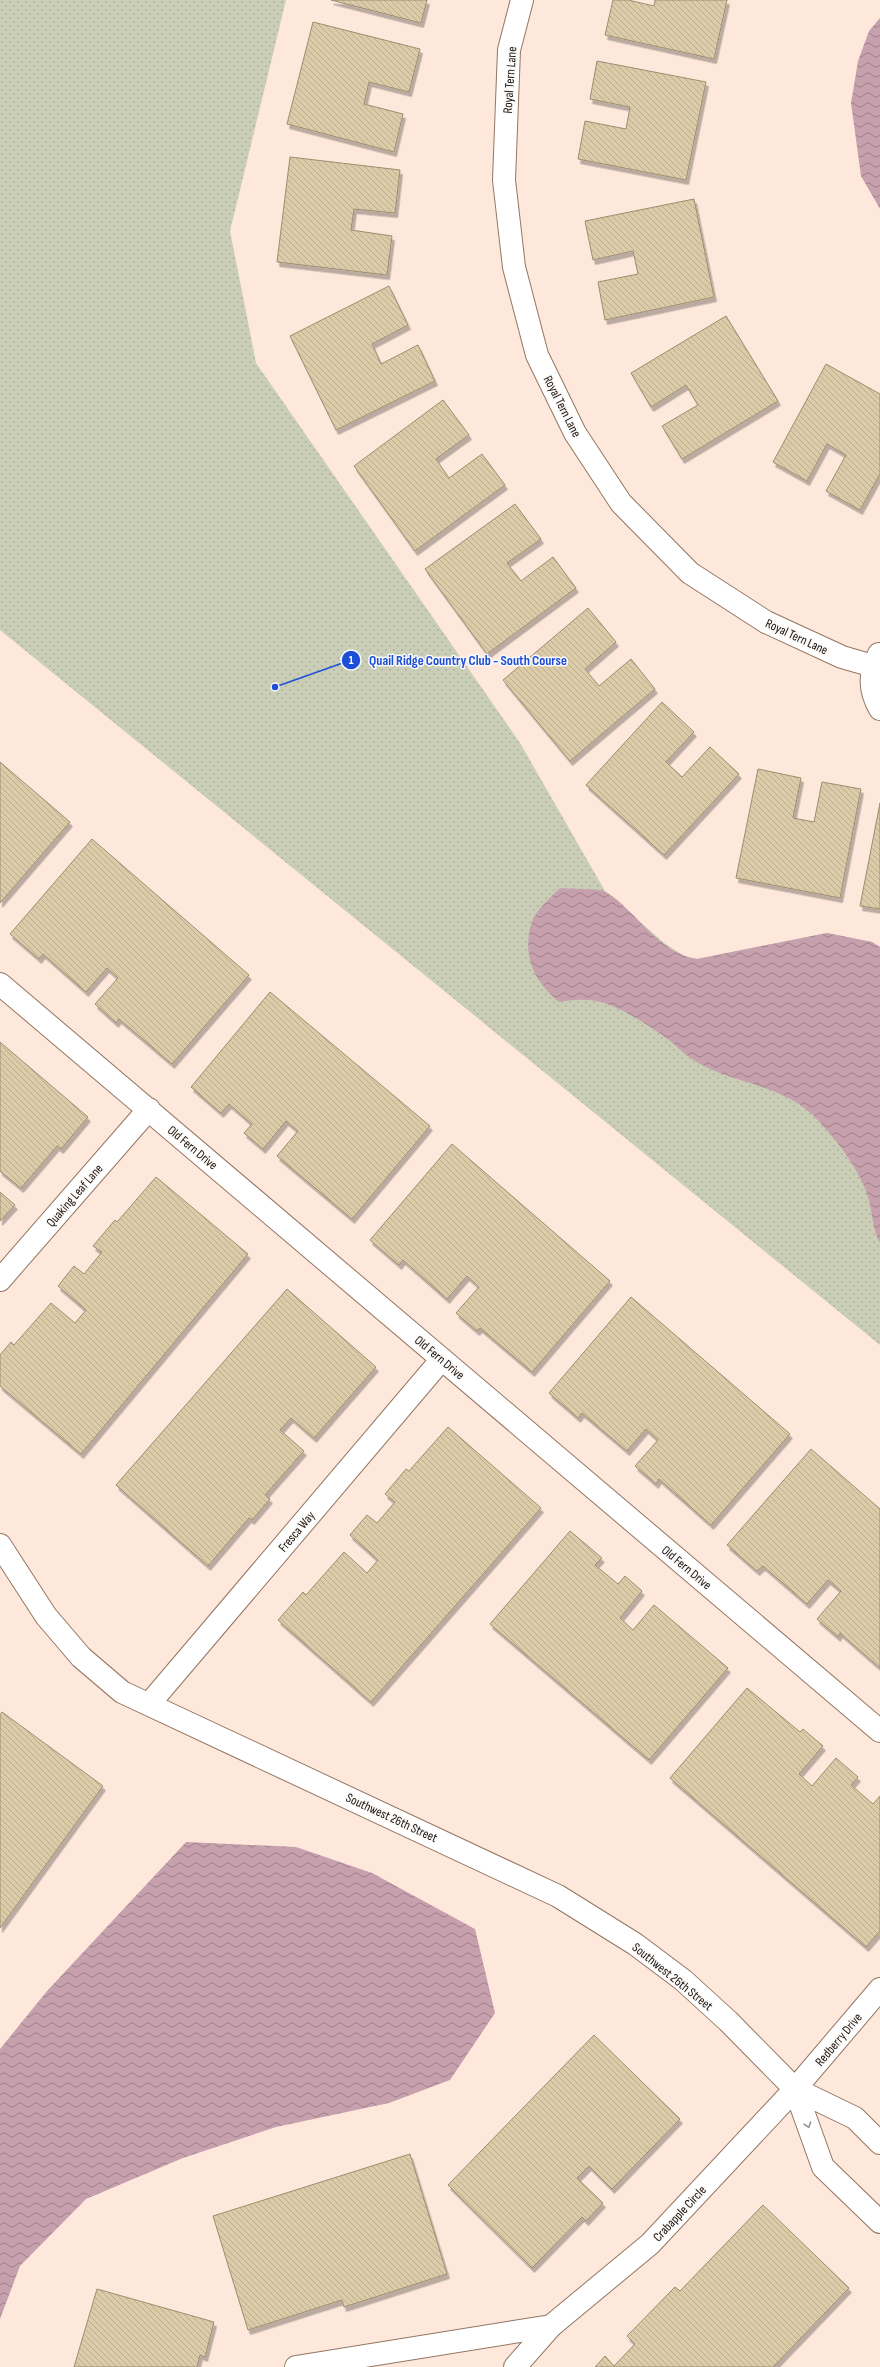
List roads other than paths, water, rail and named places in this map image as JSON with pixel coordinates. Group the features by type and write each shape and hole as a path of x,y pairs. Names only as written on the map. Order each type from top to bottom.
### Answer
{"street":[{"name":"Royal Tern Lane","path":"522,0 509,50 504,172 514,267 537,355 576,433 621,503 690,573 766,622 842,657 877,660 871,682 874,698 880,709"},
{"name":"Old Fern Drive","path":"0,984 880,1730"},
{"name":"Quaking Leaf Lane","path":"0,1280 149,1109"},
{"name":"Fresca Way","path":"150,1703 442,1359"},
{"name":"Southwest 26th Street","path":"0,1545 46,1616 81,1657 122,1692 150,1703 558,1896 635,1944 683,1980 728,2021 795,2089 855,2118 880,2142"},
{"name":"Redberry Drive","path":"795,2089 880,1989"},
{"name":"Southwest 26th Street","path":"795,2089 822,2167 880,2222"},
{"name":"Crabapple Circle","path":"515,2367 551,2326 650,2244 795,2089"},
{"path":"296,2367 551,2326"}],"water":[{"path":"880,18 880,209 861,176 851,103 858,61 869,31"},
{"path":"560,888 590,889 606,892 617,900 659,940 671,949 683,955 697,959 827,933 872,942 880,947 880,1243 875,1231 868,1197 857,1172 846,1154 832,1136 819,1121 805,1109 790,1099 775,1092 727,1076 695,1061 653,1029 619,1009 605,1003 592,1000 572,1000 559,1002 551,995 534,972 528,944 530,928 536,913"},
{"path":"186,1842 296,1847 372,1873 475,1929 495,2013 450,2080 389,2103 276,2127 183,2158 86,2199 20,2266 0,2319 0,2049 47,1991"}],"place":[{"name":"Quail Ridge Country Club - South Course","path":"275,687"}]}
